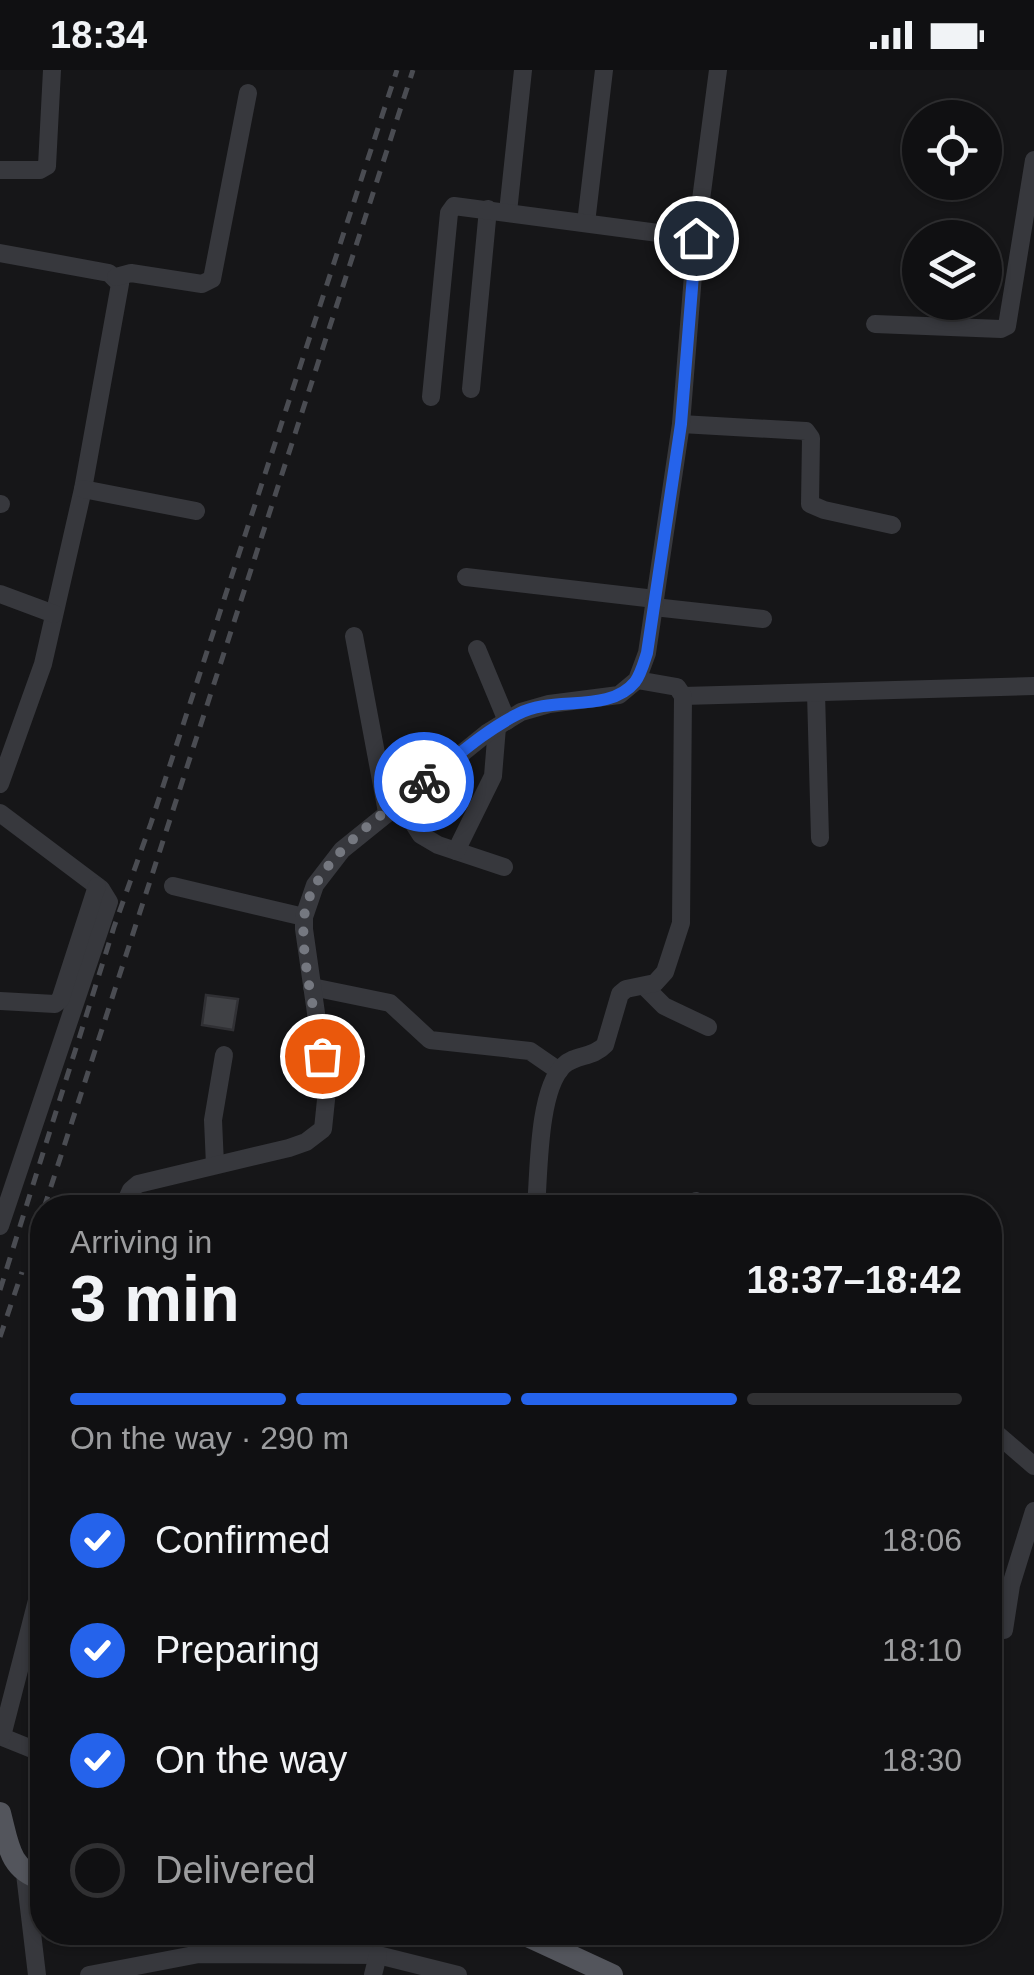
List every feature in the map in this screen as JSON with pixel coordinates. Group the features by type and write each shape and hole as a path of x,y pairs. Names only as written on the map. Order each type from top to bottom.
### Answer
{"main road":[{"path":"0,1813 12,1858 30,1874"},
{"path":"551,1945 612,1975"}],"street":[{"path":"0,170 40,170 48,166 52,70"},
{"path":"508,212 523,70"},
{"path":"586,222 604,70"},
{"path":"128,1195 138,1184 289,1148 306,1142 322,1129 328,1090 304,917 315,884 342,850 393,806 502,724 521,712 549,704 619,695 637,680 647,653 681,424 696,238 718,70"},
{"path":"0,253 116,277 131,274 202,284 212,279 248,93"},
{"path":"875,324 1001,329 1006,326 1034,160"},
{"path":"431,397 448,213 458,205 696,238"},
{"path":"471,388 488,209"},
{"path":"0,784 36,687 84,489 120,294 116,277"},
{"path":"681,424 806,431 812,438 810,504 892,525"},
{"path":"84,489 196,511"},
{"path":"466,577 763,620"},
{"path":"0,594 54,614"},
{"path":"354,636 393,806 421,835 504,868"},
{"path":"456,851 493,776 502,724 477,649"},
{"path":"537,1195 547,1102 558,1071 572,1060 599,1051 608,1036 620,994 655,983 665,972 683,912 684,696 677,688 637,680"},
{"path":"684,696 1034,686"},
{"path":"816,692 820,838"},
{"path":"0,812 102,890 108,914 0,1226"},
{"path":"173,886 304,917"},
{"path":"0,1000 55,1004 60,1000 102,890"},
{"path":"312,987 390,1003 430,1040 530,1051 558,1071"},
{"path":"644,987 664,1006 708,1027"},
{"path":"215,1165 213,1120 224,1055"},
{"path":"1002,1438 1034,1466"},
{"path":"1004,1630 1011,1586 1034,1510"},
{"path":"30,1626 1,1736 30,1748"},
{"path":"35,1945 36,1975"},
{"path":"88,1975 199,1954 378,1954 458,1975"},
{"path":"246,1954 246,1975"},
{"path":"373,1975 378,1954"}],"building":[{"path":"206,995 238,999 233,1030 202,1025"}],"railway":[{"path":"0,1290 114,927 397,70"},
{"path":"48,1195 413,70"},
{"path":"0,1337 22,1272"}],"way so far":[{"path":"322,1056 304,929 307,905 315,884 342,850 424,782"}],"route":[{"path":"424,782 487,732 521,712 549,704 619,695 637,680 647,653 681,424 696,238"}]}
